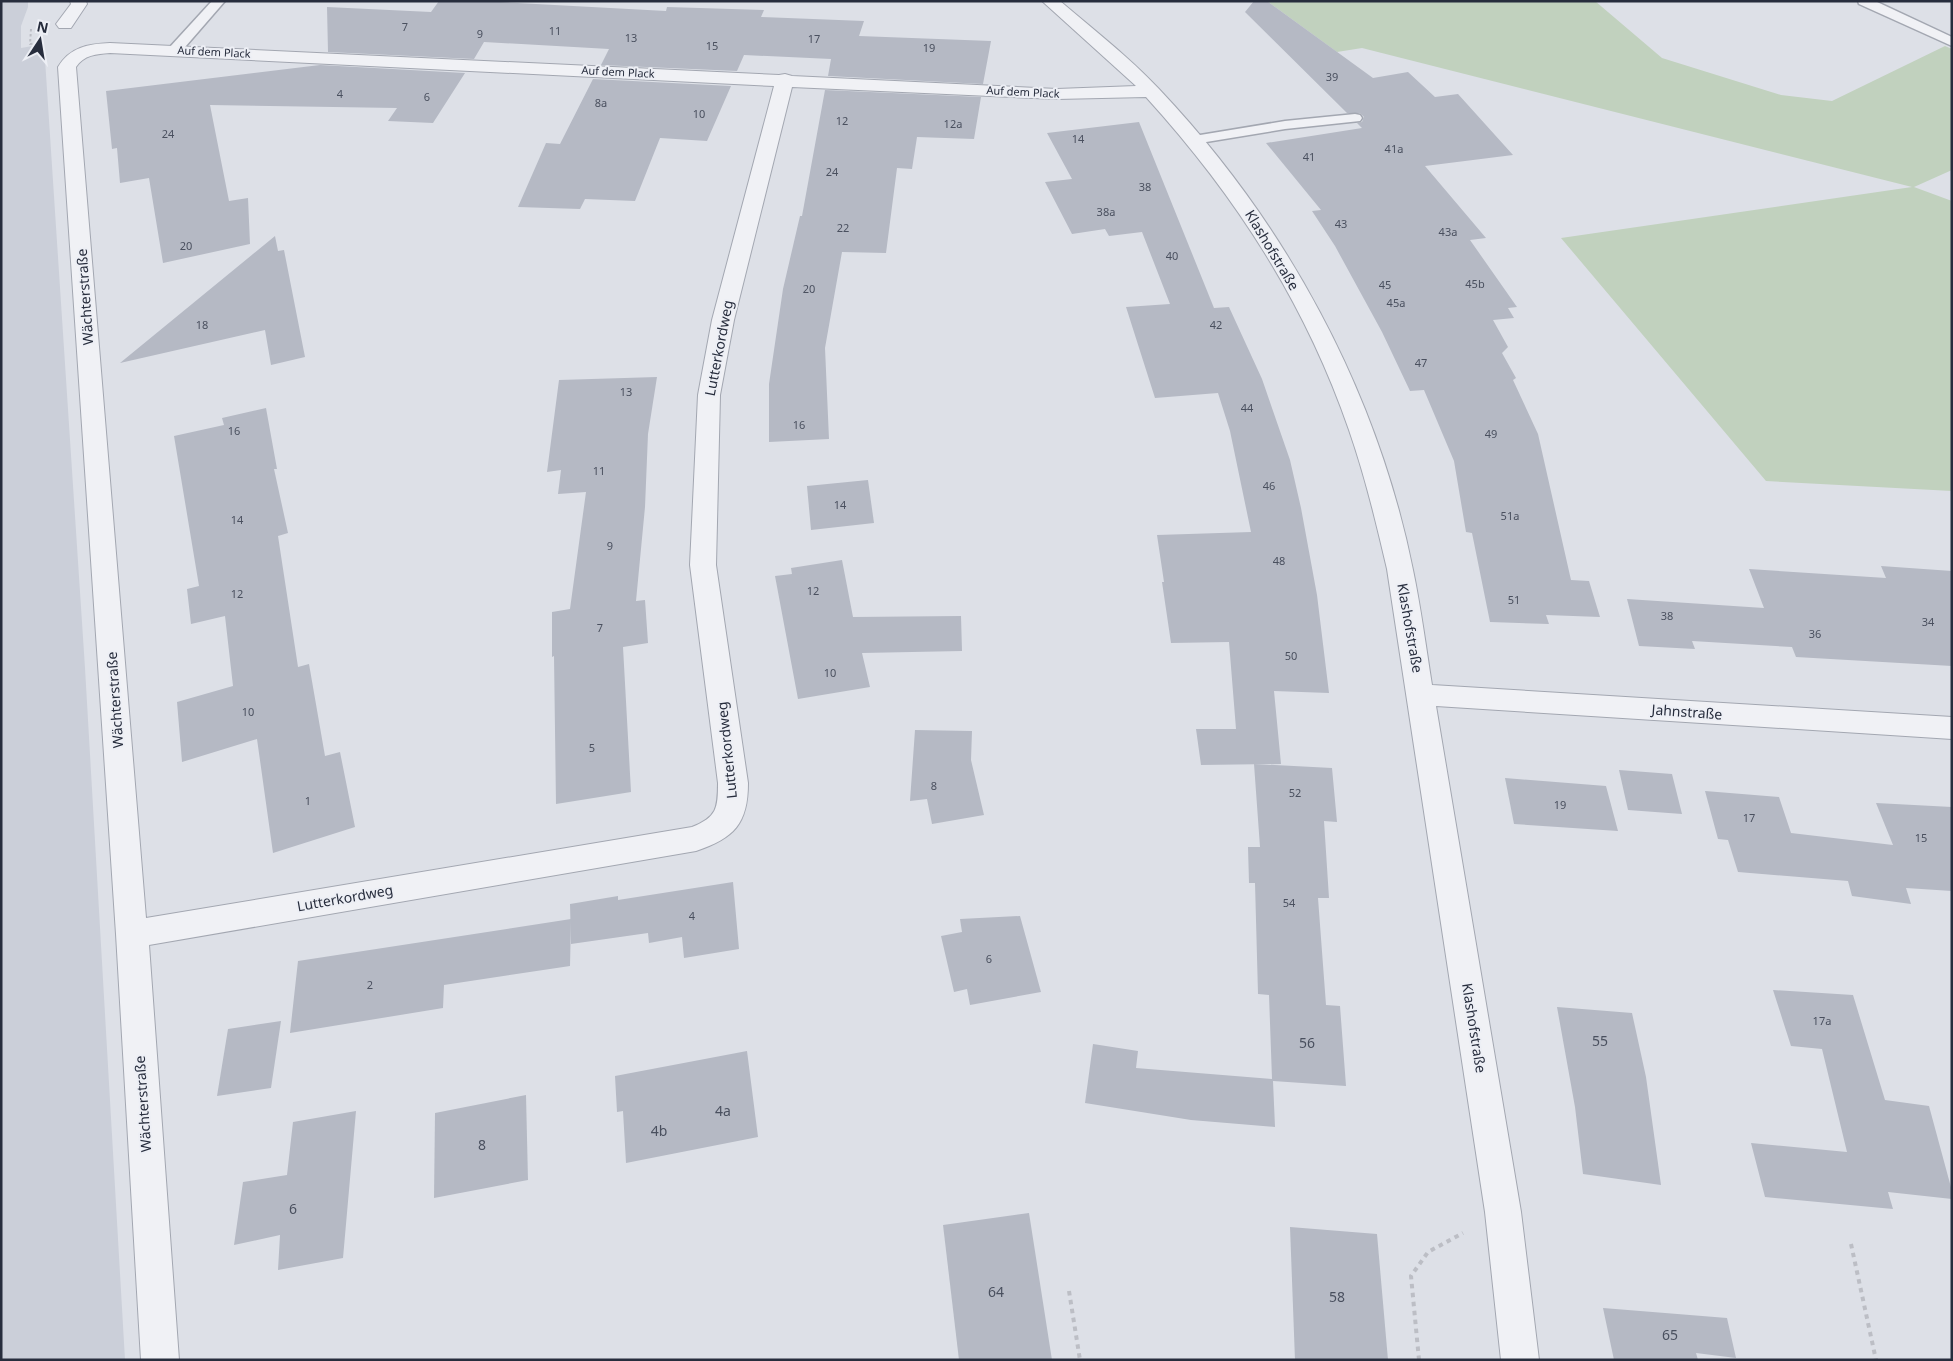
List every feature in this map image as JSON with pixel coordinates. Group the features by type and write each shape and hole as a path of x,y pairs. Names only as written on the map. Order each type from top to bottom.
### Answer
{"street":[{"path":"65,24 79,4 78,1"},
{"name":"Klashofstraße","path":"1050,1 1151,91 1194,140 1252,214 1318,329 1352,406 1378,484 1400,569 1422,695 1503,1212 1520,1360"},
{"name":"Auf dem Plack","path":"86,51 110,48 174,50 1056,94 1151,91"},
{"name":"Wächterstraße","path":"86,51 73,58 67,67 132,934 160,1360"},
{"name":"Lutterkordweg","path":"132,934 696,839 715,831 728,821 734,805 733,783 703,565 709,395 723,320 785,79"},
{"name":"Jahnstraße","path":"1422,695 1952,728"}],"lane":[{"path":"174,50 219,1"},
{"path":"1864,1 1952,42"},
{"path":"1194,140 1285,125 1355,118"}],"path":[{"path":"1419,1360 1411,1276 1428,1252 1503,1212"},
{"path":"1851,1244 1876,1360"},
{"path":"1068,1291 1080,1360"}],"shaded area":[{"path":"1,1 28,1 28,7 21,26 21,48 44,44 85,668 125,1360 1,1360"}],"green space":[{"path":"1267,1 1595,1 1662,58 1781,95 1832,101 1945,46 1952,49 1952,170 1914,187 1952,201 1952,491 1766,481 1561,238 1912,187 1362,48 1337,52"}],"building":[{"path":"439,1 482,1 666,11 667,7 764,10 761,17 864,21 859,36 991,41 983,84 828,76 831,59 744,55 737,71 601,65 609,49 484,42 474,59 328,52 327,7 431,12"},
{"path":"1254,1 1267,1 1373,78 1408,72 1435,97 1458,94 1513,155 1425,166 1486,238 1470,240 1517,307 1508,308 1514,318 1493,320 1508,347 1502,353 1516,378 1513,380 1538,434 1571,580 1589,581 1600,617 1546,615 1549,624 1490,622 1472,533 1466,532 1454,461 1424,390 1410,391 1382,332 1335,246 1312,211 1321,210 1266,143 1362,128 1357,123 1362,122 1364,117 1360,113 1347,113 1245,12"},
{"path":"320,65 465,73 433,123 388,121 397,108 210,105 229,201 248,198 250,244 163,263 149,178 120,183 117,148 112,149 106,91"},
{"path":"593,79 731,86 707,141 660,138 635,201 585,199 580,209 518,207 546,143 560,144"},
{"path":"825,90 981,97 974,139 917,137 912,169 897,168 886,253 842,252 825,348 829,439 769,442 769,384 783,289 800,216 802,216"},
{"path":"1139,122 1214,308 1229,307 1262,379 1290,460 1301,508 1317,595 1329,693 1274,691 1281,764 1201,765 1196,729 1236,729 1229,642 1171,643 1157,535 1251,532 1230,431 1218,393 1155,398 1126,307 1170,304 1142,232 1109,236 1105,229 1072,234 1045,182 1072,179 1047,133"},
{"path":"275,236 278,251 284,250 305,357 271,365 265,330 120,363"},
{"path":"657,377 648,434 645,507 636,601 645,600 648,643 623,647 631,792 556,804 552,612 570,609 586,492 558,494 561,470 547,472 559,380"},
{"path":"266,408 277,469 274,469 288,533 278,536 298,667 309,664 325,756 340,752 355,827 273,853 257,739 182,762 177,702 233,686 225,616 191,624 187,589 199,586 174,436 224,425 222,418"},
{"path":"868,480 874,523 811,530 807,486"},
{"path":"842,560 853,617 961,616 962,651 862,653 870,687 798,699 775,576 792,574 791,568"},
{"path":"1881,566 1952,571 1952,666 1796,657 1792,647 1692,641 1695,649 1639,646 1627,599 1764,608 1749,569 1886,578"},
{"path":"915,730 972,731 971,760 984,815 932,824 927,799 910,801"},
{"path":"1254,764 1332,768 1337,822 1324,821 1329,898 1318,898 1326,1005 1340,1006 1346,1086 1273,1081 1275,1127 1191,1120 1085,1103 1093,1044 1138,1051 1136,1068 1272,1079 1269,995 1258,994 1255,883 1249,883 1248,847 1260,847"},
{"path":"1619,770 1672,774 1682,814 1628,810"},
{"path":"1505,778 1606,786 1618,831 1514,824"},
{"path":"1705,791 1779,797 1791,833 1893,845 1876,803 1952,807 1952,891 1906,888 1911,904 1852,896 1848,881 1738,872 1728,840 1718,839"},
{"path":"733,882 739,949 684,958 682,937 649,943 648,933 571,944 570,904 618,896 618,900"},
{"path":"1020,916 1041,992 970,1005 967,989 954,992 941,936 962,932 960,919"},
{"path":"571,919 570,966 444,985 443,1008 290,1033 298,961"},
{"path":"1773,990 1853,995 1885,1100 1929,1106 1952,1191 1952,1199 1888,1192 1893,1209 1765,1197 1751,1143 1847,1152 1822,1049 1791,1046"},
{"path":"1557,1007 1632,1013 1646,1077 1661,1185 1583,1174 1575,1107"},
{"path":"281,1021 271,1088 217,1096 228,1029"},
{"path":"747,1051 758,1137 626,1163 623,1111 617,1112 615,1076"},
{"path":"526,1095 528,1180 434,1198 435,1113"},
{"path":"356,1111 343,1258 278,1270 280,1235 234,1245 243,1182 287,1175 293,1122"},
{"path":"1029,1213 1052,1360 959,1360 943,1225"},
{"path":"1290,1227 1377,1234 1388,1360 1295,1360"},
{"path":"1603,1308 1727,1318 1736,1358 1696,1353 1698,1360 1614,1360"}]}
